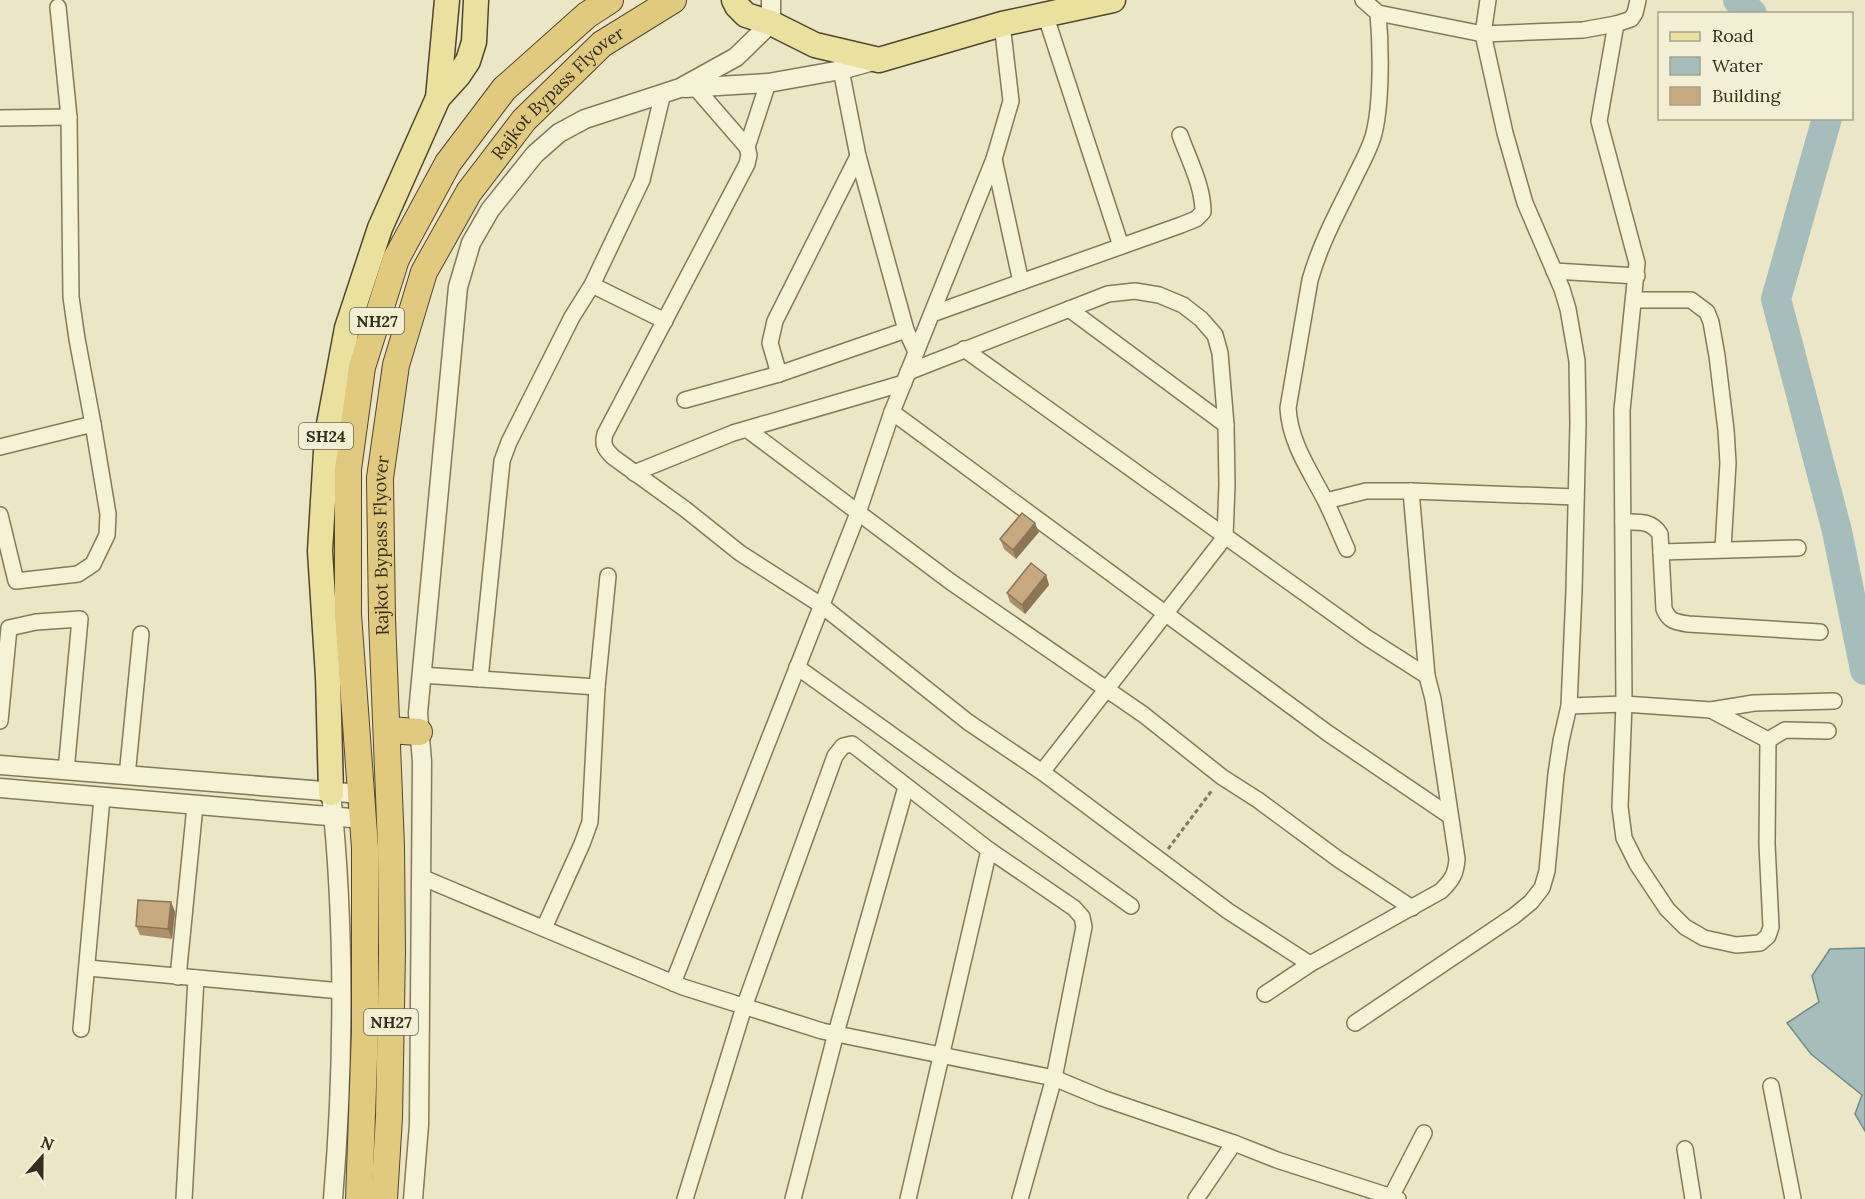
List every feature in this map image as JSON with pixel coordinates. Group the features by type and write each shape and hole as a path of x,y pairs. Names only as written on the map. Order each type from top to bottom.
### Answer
{"highway":[{"name":"Rajkot Bypass Flyover","path":"361,794 348,614 348,469 362,367 396,259 448,163 504,89 587,15 610,0"},
{"name":"Rajkot Bypass Flyover","path":"384,1199 389,1117 392,952 380,478 396,365 424,272 469,192 524,120 602,44 673,0"},
{"path":"387,730 419,732"},
{"name":"NH27","path":"359,1199 365,1030 364,848 361,794"}],"main road":[{"name":"SH24","path":"438,98 447,0"},
{"name":"SH24","path":"332,805 328,677 320,551 327,435 347,328 380,228 438,98 468,61 474,42 476,0"},
{"path":"734,0 746,15 771,12 815,45 879,60 1002,24 1113,0"}],"street":[{"path":"1363,0 1378,13 1483,34 1583,30 1616,24 1631,19 1638,0"},
{"path":"1355,1023 1514,916 1531,902 1542,888 1549,860 1561,741 1569,706 1578,423 1576,361 1568,309 1524,203 1505,133 1483,34 1488,0"},
{"path":"0,515 16,581 78,574 93,564 107,535 108,514 71,297 69,117 58,7"},
{"path":"480,679 502,461 509,442 572,317 592,285 642,180 679,90 736,57 771,12"},
{"path":"1347,549 1326,501 1293,437 1288,408 1310,280 1316,260 1373,137 1377,117 1380,50 1378,13"},
{"path":"1045,14 1121,246"},
{"path":"673,983 858,513 892,412 994,159 1011,101 1002,24"},
{"path":"1616,24 1599,121 1601,135 1636,252 1637,276 1622,410 1624,704 1620,807 1624,838 1636,864 1667,909 1684,927 1704,938 1736,945 1760,943 1768,936 1772,927 1767,844 1768,740"},
{"path":"413,1199 419,1125 422,762 418,713 458,287 471,243 490,210 535,153 559,133 585,119 679,90 768,83 841,70 879,60"},
{"path":"841,70 858,156 906,330 916,352"},
{"path":"768,83 747,147 749,155 747,164 647,353 603,441 604,448 740,553 821,605 968,722 1042,772 1228,911 1310,964"},
{"path":"679,90 747,147"},
{"path":"0,118 69,117"},
{"path":"932,314 1196,219 1203,212 1200,189 1180,135"},
{"path":"779,374 770,343 773,327 858,156"},
{"path":"994,159 1021,282"},
{"path":"1554,271 1637,276"},
{"path":"592,285 665,321"},
{"path":"634,473 726,436 906,377 964,349 1108,294 1135,291 1159,295 1183,305 1201,319 1215,335 1220,353 1226,425 1225,537 1042,772"},
{"path":"1634,300 1691,300 1707,312 1711,322 1726,430 1728,463 1723,549"},
{"path":"1069,309 1226,425"},
{"path":"685,400 779,374 906,330"},
{"path":"964,349 1366,637 1426,676"},
{"path":"892,412 1329,734 1450,816"},
{"path":"0,447 93,424"},
{"path":"748,430 951,582 1144,715 1222,777 1412,908"},
{"path":"1326,501 1366,491 1576,496"},
{"path":"1264,994 1310,964 1441,891 1453,879 1456,870 1457,859 1433,699 1426,676 1411,491"},
{"path":"1623,522 1647,523 1655,527 1660,534 1664,609 1668,618 1676,622 1820,632"},
{"path":"1661,552 1798,548"},
{"path":"543,928 590,822 597,687 608,576"},
{"path":"0,721 9,628 36,621 80,619 66,771"},
{"path":"127,776 141,634"},
{"path":"796,667 1131,906"},
{"path":"421,675 597,687"},
{"path":"1569,706 1624,704 1711,710 1754,703 1834,701"},
{"path":"1711,710 1768,740"},
{"path":"1768,740 1785,730 1828,731"},
{"path":"685,1199 744,1007 835,756 843,746 852,744 989,850 1074,908 1082,917 1084,927 1054,1078 1020,1199"},
{"path":"0,765 127,776 332,805 363,819"},
{"path":"793,1199 836,1034 906,787"},
{"path":"0,788 195,806 332,805 361,794"},
{"path":"81,1029 102,798"},
{"path":"332,805 340,991 338,1144 333,1199"},
{"path":"178,977 195,806"},
{"path":"908,1199 989,850"},
{"path":"421,877 673,983 744,1007 836,1034 1054,1078 1102,1098 1385,1197 1424,1133"},
{"path":"88,968 340,991"},
{"path":"184,1199 196,978"},
{"path":"1771,1086 1793,1199"},
{"path":"1196,1199 1234,1143"},
{"path":"1685,1149 1693,1199"}],"path":[{"path":"1160,860 1222,777"}],"water":[{"path":"1865,948 1865,1131 1855,1114 1862,1095 1811,1054 1787,1023 1819,1002 1812,976 1830,949"}],"building":[{"path":"1022,513 1035,523 1013,550 1000,539"},
{"path":"1031,563 1046,575 1022,605 1007,593"},
{"path":"138,900 171,902 168,929 136,926"}],"waterway":[{"path":"1738,0 1750,12"},
{"path":"1826,120 1776,299 1837,531 1865,670"}]}
